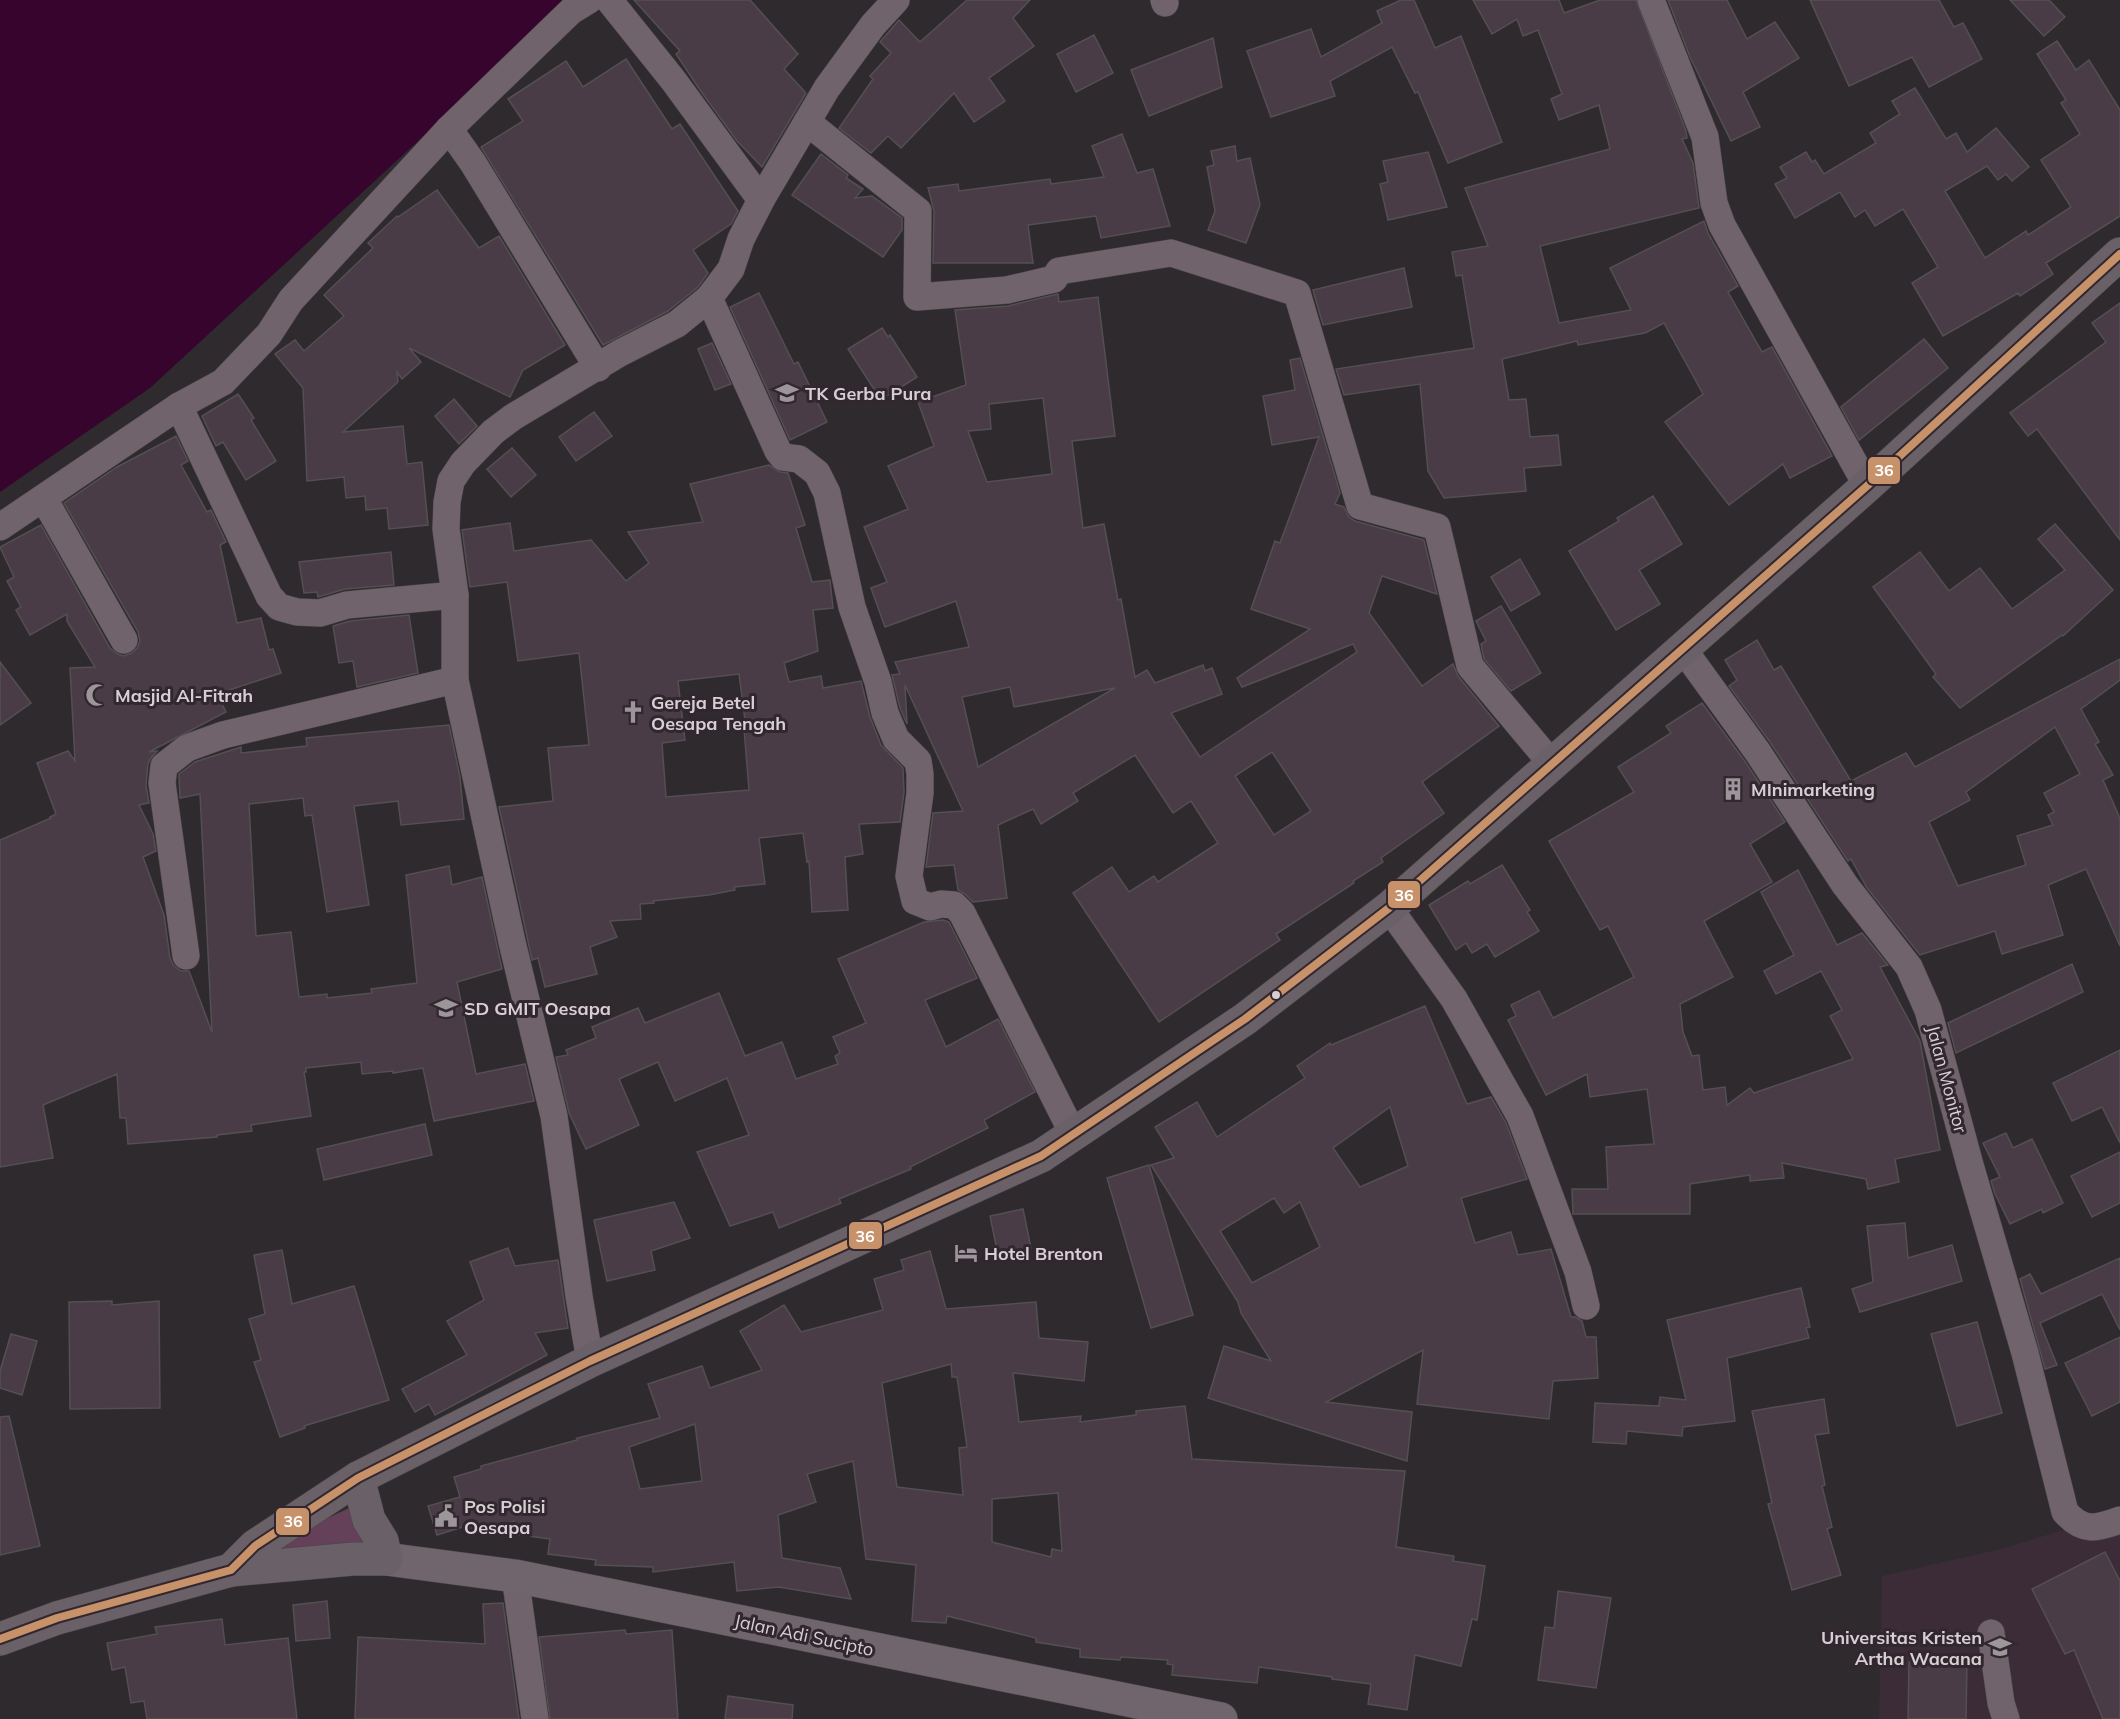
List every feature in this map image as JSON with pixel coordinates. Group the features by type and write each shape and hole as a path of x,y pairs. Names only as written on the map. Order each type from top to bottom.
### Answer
{"highway":[{"path":"231,1570 255,1546 358,1478 590,1361 1041,1156 1245,1018 1389,908 1867,486 2120,254"},
{"path":"0,1639 57,1618 231,1570 342,1560 386,1559 382,1541 369,1520 358,1478"}],"main road":[{"name":"Jalan Adi Sucipto","path":"386,1559 515,1576 1143,1712 1221,1719"}],"street":[{"path":"0,527 179,406 223,382 269,334 291,300 449,129 571,11 589,0"},
{"path":"609,0 673,80 761,200"},
{"path":"590,1361 554,1116 510,931 455,680 455,595 446,529 447,502 451,481 463,463 493,432 513,417 677,324 709,298 731,268 741,239 761,200 826,88 873,25 896,0"},
{"path":"1651,0 1705,137 1714,203 1722,225 1867,486"},
{"path":"807,122 918,211 917,297 1006,290 1054,279 1059,271 1171,253 1297,293 1360,506 1437,527 1470,666 1552,764"},
{"path":"449,129 473,164 598,368"},
{"path":"709,298 778,450 783,457 799,459 817,472 827,493 852,607 878,682 885,713 896,739 918,762 920,793 909,876 915,901 930,907 954,904 962,913 1073,1134"},
{"path":"179,406 269,596 279,606 297,612 320,613 347,605 455,595"},
{"path":"44,499 124,640"},
{"name":"Jalan Monitor","path":"1683,649 1757,751 1845,885 1909,967 1928,1011 2025,1353 2065,1512 2080,1526 2093,1527 2120,1520"},
{"path":"186,956 162,783 164,766 186,748 223,735 455,680"},
{"path":"1389,908 1454,999 1520,1116 1574,1261 1586,1305"},
{"path":"515,1576 535,1719"},
{"path":"1992,1633 2001,1703 2006,1719"}],"shaded area":[{"path":"0,0 571,0 150,388 0,492"},
{"path":"379,1494 389,1547 236,1561"},
{"name":"Universitas Kristen Artha Wacana","path":"2120,1512 2120,1719 1879,1719 1882,1576 2005,1548"}],"building":[{"path":"634,0 750,0 798,54 784,69 806,93 762,167 737,141 700,90 676,54 680,51"},
{"path":"967,0 1030,0 1013,18 1034,46 989,78 1005,101 974,122 954,93 901,148 888,136 871,153 839,128 873,79 870,76 891,53 880,42 899,20 920,42"},
{"path":"1401,0 1414,0 1435,48 1461,36 1502,142 1448,163 1418,92 1415,93 1392,47 1330,81 1335,96 1271,117 1247,51 1311,29 1321,57 1382,23 1377,11"},
{"path":"1473,0 1559,0 1564,13 1600,0 1636,0 1686,131 1687,138 1682,139 1693,163 1699,208 1540,246 1559,323 1631,310 1610,268 1704,221 1708,233 1738,286 1728,292 1762,352 1772,347 1832,456 1790,478 1783,464 1729,505 1665,422 1703,394 1664,323 1645,333 1578,345 1577,341 1502,359 1509,400 1526,399 1530,437 1558,435 1561,465 1524,468 1526,491 1444,498 1428,471 1420,384 1344,395 1336,369 1474,348 1462,275 1456,276 1452,252 1488,246 1465,188 1610,149 1599,105 1559,120 1551,99 1562,94 1538,30 1523,36 1517,19 1492,34"},
{"path":"1668,0 1727,0 1747,39 1775,22 1799,58 1743,92 1760,127 1731,141 1690,57"},
{"path":"1810,0 1939,0 1954,27 1963,23 1982,59 1929,87 1912,57 1849,86"},
{"path":"2010,0 2049,0 2065,17 2044,36"},
{"path":"1094,35 1113,73 1076,92 1057,54"},
{"path":"1213,38 1222,87 1149,116 1131,70"},
{"path":"2057,41 2076,70 2089,60 2120,110 2120,216 2046,263 2053,274 2020,296 2018,293 1943,336 1912,283 1938,267 1903,209 1875,226 1865,210 1855,217 1840,192 1795,218 1775,184 1787,178 1780,167 1806,152 1812,162 1815,160 1824,174 1876,143 1870,133 1900,114 1892,101 1915,88 1946,139 1956,133 1967,152 1996,128 2029,167 2012,181 2006,174 1998,180 1987,166 1945,191 1985,258 2026,231 2028,235 2071,207 2041,160 2080,134 2061,103 2066,100 2037,54"},
{"path":"626,59 672,129 680,124 738,211 731,224 693,250 708,273 698,287 668,311 603,345 481,147 523,121 508,99 566,61 583,87"},
{"path":"1122,134 1137,173 1153,169 1170,226 1101,238 1096,216 1028,225 1033,263 933,263 934,211 928,188 958,184 959,191 1050,179 1051,184 1104,177 1092,146"},
{"path":"1235,146 1237,161 1250,158 1260,205 1246,243 1208,230 1215,211 1207,167 1214,165 1211,151"},
{"path":"1428,152 1447,207 1388,220 1380,184 1388,182 1383,161"},
{"path":"821,154 848,175 846,178 863,189 855,198 872,196 902,218 902,230 883,257 792,195"},
{"path":"437,190 479,248 499,236 565,345 523,370 510,397 409,348 421,362 402,379 397,372 398,382 343,432 403,426 407,464 422,462 428,525 389,529 387,508 366,510 365,496 346,498 344,477 307,481 303,388 275,354 295,340 304,351 344,316 324,295 373,248 368,243 397,216"},
{"path":"1404,268 1412,307 1323,325 1313,290"},
{"name":"TK Gerba Pura","path":"759,293 794,364 798,362 827,422 790,440 730,307"},
{"path":"1058,294 1059,302 1098,297 1115,436 1072,441 1083,528 1104,524 1135,677 1147,670 1155,683 1203,665 1205,671 1212,668 1222,694 1171,713 1200,757 1357,652 1353,644 1242,687 1237,678 1310,629 1251,609 1275,541 1280,543 1319,437 1272,445 1263,396 1295,390 1290,360 1300,358 1340,493 1335,504 1344,507 1349,517 1355,521 1424,540 1437,594 1382,576 1369,613 1422,686 1453,664 1458,676 1499,726 1422,782 1444,813 1381,858 1383,862 1353,881 1354,883 1276,934 1280,940 1159,1022 1073,893 1112,867 1129,892 1154,876 1158,882 1218,843 1191,801 1173,813 1135,755 1073,793 1078,801 1041,824 1033,809 998,825 1007,898 973,902 958,890 954,865 926,867 933,813 963,811 905,685 907,724 900,708 892,675 900,674 895,662 969,647 956,601 885,627 871,588 887,582 864,527 908,509 888,466 934,446 918,402 966,385 955,310 1008,306","holes":["1043,398 1052,474 987,482 968,431 991,429 989,404","1010,687 1014,707 1115,688 978,767 962,697","1272,752 1311,811 1274,835 1235,776"]},
{"path":"2120,303 2120,540 2037,429 2028,436 2010,413 2106,342 2092,323"},
{"path":"882,328 888,337 890,335 917,377 881,400 848,349"},
{"path":"1924,339 1948,368 1859,440 1841,407"},
{"path":"712,343 731,384 715,390 698,349"},
{"path":"238,394 254,418 251,420 276,461 246,480 223,442 216,446 202,416"},
{"path":"454,399 477,426 459,444 435,416"},
{"path":"594,412 612,436 576,461 559,437"},
{"path":"176,436 188,461 181,465 207,512 211,510 226,542 220,545 237,623 261,618 269,650 273,649 281,673 217,694 226,712 149,752 157,751 148,764 146,785 149,803 139,805 153,834 156,851 143,857 164,915 173,965 181,971 189,971 212,1032 200,794 180,798 179,774 195,762 241,747 241,753 307,746 306,738 449,725 460,777 464,819 401,825 398,801 354,806 369,905 327,912 312,815 305,816 303,798 249,804 256,936 291,932 299,997 327,994 327,998 372,993 371,989 417,983 406,875 449,866 452,885 482,877 502,969 457,982 476,1074 525,1064 534,1101 434,1121 423,1068 393,1073 393,1071 362,1074 361,1062 306,1068 304,1072 311,1116 251,1125 252,1131 217,1135 217,1137 128,1144 126,1118 120,1118 117,1074 43,1105 53,1158 0,1167 0,840 56,814 37,763 68,751 75,761 70,668 95,667 67,621 67,614 30,635 16,610 21,607 7,581 14,577 0,547 41,525 110,648 123,656 132,653 140,641 138,632 64,503 117,467"},
{"path":"512,448 536,475 511,497 487,469"},
{"path":"769,465 780,472 788,473 805,525 796,528 812,582 830,580 833,608 813,610 818,651 784,663 789,682 821,676 823,688 861,681 870,717 881,745 903,768 904,792 900,822 859,824 863,854 845,857 848,910 812,912 809,861 807,862 803,833 759,838 765,884 734,887 735,890 709,895 640,904 641,919 610,921 617,937 590,947 597,974 545,987 538,958 532,960 499,807 553,801 548,748 589,745 579,653 518,661 507,582 470,587 462,530 510,523 514,551 591,540 626,581 649,563 628,532 703,522 690,484","holes":["739,674 746,728 744,728 749,790 666,797 662,743 685,740 678,681"]},
{"path":"1653,496 1682,544 1639,570 1660,604 1616,630 1569,551 1619,521 1617,518"},
{"path":"2055,524 2113,590 2063,636 1960,708 1933,677 1936,674 1873,587 1920,552 1949,591 1980,568 2012,609 2065,570 2038,539"},
{"path":"391,552 394,585 345,589 318,597 317,592 304,593 299,562"},
{"path":"1520,559 1540,594 1511,611 1491,577"},
{"path":"1501,606 1541,673 1511,691 1484,659 1481,644 1486,641 1476,621"},
{"path":"409,615 418,673 357,687 353,661 339,663 333,626 350,621"},
{"path":"1757,640 1774,670 1781,666 1851,781 1906,753 1915,767 2120,659 2120,680 2081,709 2099,742 2095,744 2113,775 2103,780 2120,818 2120,946 2086,869 2048,885 2063,935 2002,954 1995,931 1920,955 1867,888 1851,859 1848,861 1770,742 1729,686 1737,680 1725,660","holes":["2055,727 2080,774 2044,793 2054,812 2048,815 2053,825 2017,836 2026,865 1958,886 1929,822 1970,800 1966,792"]},
{"path":"0,662 31,703 0,725"},
{"path":"1702,703 1744,760 1785,822 1750,844 1772,882 1704,921 1733,977 1680,1004 1683,1032 1692,1056 1699,1055 1703,1090 1725,1087 1727,1105 1750,1088 1754,1093 1853,1059 1830,1016 1842,1010 1821,971 1776,994 1764,971 1794,955 1761,892 1798,870 1837,945 1862,933 1888,965 1880,967 1920,1041 1940,1150 1895,1159 1899,1182 1868,1189 1866,1179 1782,1163 1784,1178 1750,1181 1750,1175 1690,1184 1690,1214 1573,1214 1572,1189 1608,1189 1606,1147 1654,1144 1647,1089 1590,1097 1587,1074 1546,1095 1508,1020 1516,1016 1511,1005 1539,991 1553,1018 1634,977 1608,926 1600,930 1549,841 1634,792 1618,767 1671,733 1666,726"},
{"path":"1502,865 1530,910 1527,912 1539,931 1495,957 1487,944 1472,953 1466,943 1456,950 1429,905 1468,881 1470,884"},
{"path":"943,920 949,922 977,978 925,1000 946,1047 998,1019 1035,1092 984,1120 988,1128 910,1167 911,1169 839,1199 841,1203 779,1228 773,1212 730,1226 697,1152 749,1135 727,1078 675,1101 658,1062 619,1079 639,1125 586,1149 569,1113 556,1057 568,1055 566,1050 596,1038 592,1027 638,1008 645,1023 719,993 745,1056 782,1042 796,1079 838,1064 835,1056 840,1053 833,1037 866,1023 838,959 924,922"},
{"path":"2072,964 2083,992 1956,1053 1948,1023"},
{"path":"1425,1006 1467,1104 1491,1097 1506,1123 1527,1179 1461,1198 1475,1243 1511,1232 1518,1255 1551,1249 1571,1317 1582,1321 1586,1337 1596,1337 1598,1378 1553,1381 1549,1419 1417,1404 1423,1350 1326,1402 1412,1412 1407,1461 1208,1398 1224,1346 1271,1361 1241,1313 1238,1302 1151,1165 1174,1158 1155,1127 1197,1102 1217,1137 1305,1078 1297,1066 1330,1043 1331,1045","holes":["1390,1107 1408,1166 1360,1187 1333,1148","1274,1198 1284,1213 1300,1202 1320,1247 1252,1283 1220,1231"]},
{"path":"2120,1050 2120,1143 2102,1107 2072,1121 2053,1083"},
{"path":"425,1124 432,1155 324,1180 317,1149"},
{"path":"2006,1133 2013,1148 2032,1139 2063,1203 2043,1213 2042,1209 2010,1224 1991,1181 2000,1177 1983,1143"},
{"path":"2120,1152 2120,1203 2092,1217 2071,1176"},
{"path":"1149,1165 1193,1315 1151,1328 1107,1178"},
{"path":"674,1202 690,1238 651,1251 655,1270 607,1281 594,1220"},
{"path":"1023,1209 1031,1248 998,1255 990,1216"},
{"path":"1905,1223 1908,1258 1952,1245 1962,1281 1860,1312 1852,1289 1873,1282 1867,1226"},
{"path":"508,1248 515,1266 558,1260 568,1328 535,1333 547,1355 435,1415 429,1404 415,1412 402,1389 467,1355 447,1321 484,1300 470,1262"},
{"path":"282,1250 292,1304 354,1286 389,1400 304,1426 305,1428 280,1437 254,1362 261,1360 249,1319 265,1314 254,1255"},
{"path":"930,1251 946,1309 1036,1302 1039,1338 1088,1342 1084,1381 1013,1373 1019,1422 1081,1416 1080,1422 1136,1415 1136,1411 1185,1406 1192,1459 1405,1471 1396,1547 1454,1556 1453,1561 1485,1566 1477,1620 1472,1619 1461,1666 1415,1655 1407,1710 1368,1704 1371,1684 1259,1667 1257,1683 1172,1675 1173,1665 1167,1664 1168,1660 1080,1657 1080,1649 1036,1642 1036,1638 947,1616 946,1623 912,1621 916,1565 866,1559 853,1461 807,1474 816,1502 778,1515 782,1558 840,1568 851,1599 779,1587 737,1591 734,1562 653,1572 653,1567 595,1565 596,1560 548,1554 550,1539 513,1534 514,1521 471,1534 469,1525 437,1535 428,1506 460,1497 454,1477 481,1469 481,1466 577,1440 577,1438 660,1418 648,1384 702,1366 710,1388 762,1370 740,1331 784,1305 801,1332 883,1310 874,1279 904,1270 901,1260","holes":["951,1364 952,1377 957,1377 967,1447 959,1448 963,1495 897,1487 882,1383","695,1424 702,1481 640,1489 629,1447","1058,1493 1062,1551 1052,1549 1051,1557 992,1542 992,1499"]},
{"path":"2120,1258 2120,1330 2102,1294 2040,1323 2057,1365 2045,1369 2020,1279 2030,1274 2041,1294"},
{"path":"1801,1288 1810,1327 1806,1328 1809,1338 1727,1358 1735,1421 1683,1427 1682,1436 1627,1431 1626,1444 1593,1442 1595,1403 1659,1406 1660,1397 1686,1400 1667,1320"},
{"path":"112,1301 112,1305 159,1301 160,1408 70,1409 69,1302"},
{"path":"1977,1322 2002,1413 1957,1426 1931,1334"},
{"path":"11,1334 37,1341 22,1395 0,1388 0,1371"},
{"path":"2120,1337 2120,1402 2092,1416 2065,1363"},
{"path":"1824,1399 1829,1433 1815,1435 1825,1485 1822,1486 1832,1527 1827,1529 1841,1575 1792,1590 1768,1504 1772,1503 1752,1411"},
{"path":"9,1416 40,1546 0,1555 0,1417"},
{"path":"2105,1552 2120,1581 2120,1719 2103,1719 2074,1650 2065,1654 2032,1589"},
{"path":"1558,1591 1611,1598 1596,1688 1538,1680 1545,1627 1554,1628"},
{"path":"327,1601 330,1638 296,1641 293,1605"},
{"path":"503,1603 519,1719 355,1719 358,1637 485,1644 483,1604"},
{"path":"222,1619 225,1645 288,1638 297,1719 147,1719 144,1701 131,1703 125,1667 112,1670 107,1643 157,1634 155,1627"},
{"path":"625,1630 626,1634 672,1630 678,1719 550,1719 539,1637"},
{"path":"1909,1662 1967,1663 1966,1719 1908,1719"},
{"path":"728,1696 793,1705 792,1719 725,1719"}],"transit line":[{"name":"36","path":"0,1639 57,1618 231,1570 255,1546 358,1478 590,1361 1041,1156 1245,1019 1389,908 1867,486 2120,254"}],"place":[{"name":"TK Gerba Pura","path":"787,393"},
{"name":"Masjid Al-Fitrah","path":"97,695"},
{"name":"Gereja Betel Oesapa Tengah","path":"633,712"},
{"name":"MInimarketing","path":"1733,789"},
{"name":"SD GMIT Oesapa","path":"446,1008"},
{"name":"Hotel Brenton","path":"966,1253"},
{"name":"Pos Polisi Oesapa","path":"446,1516"},
{"name":"Universitas Kristen Artha Wacana","path":"2000,1647"}]}
